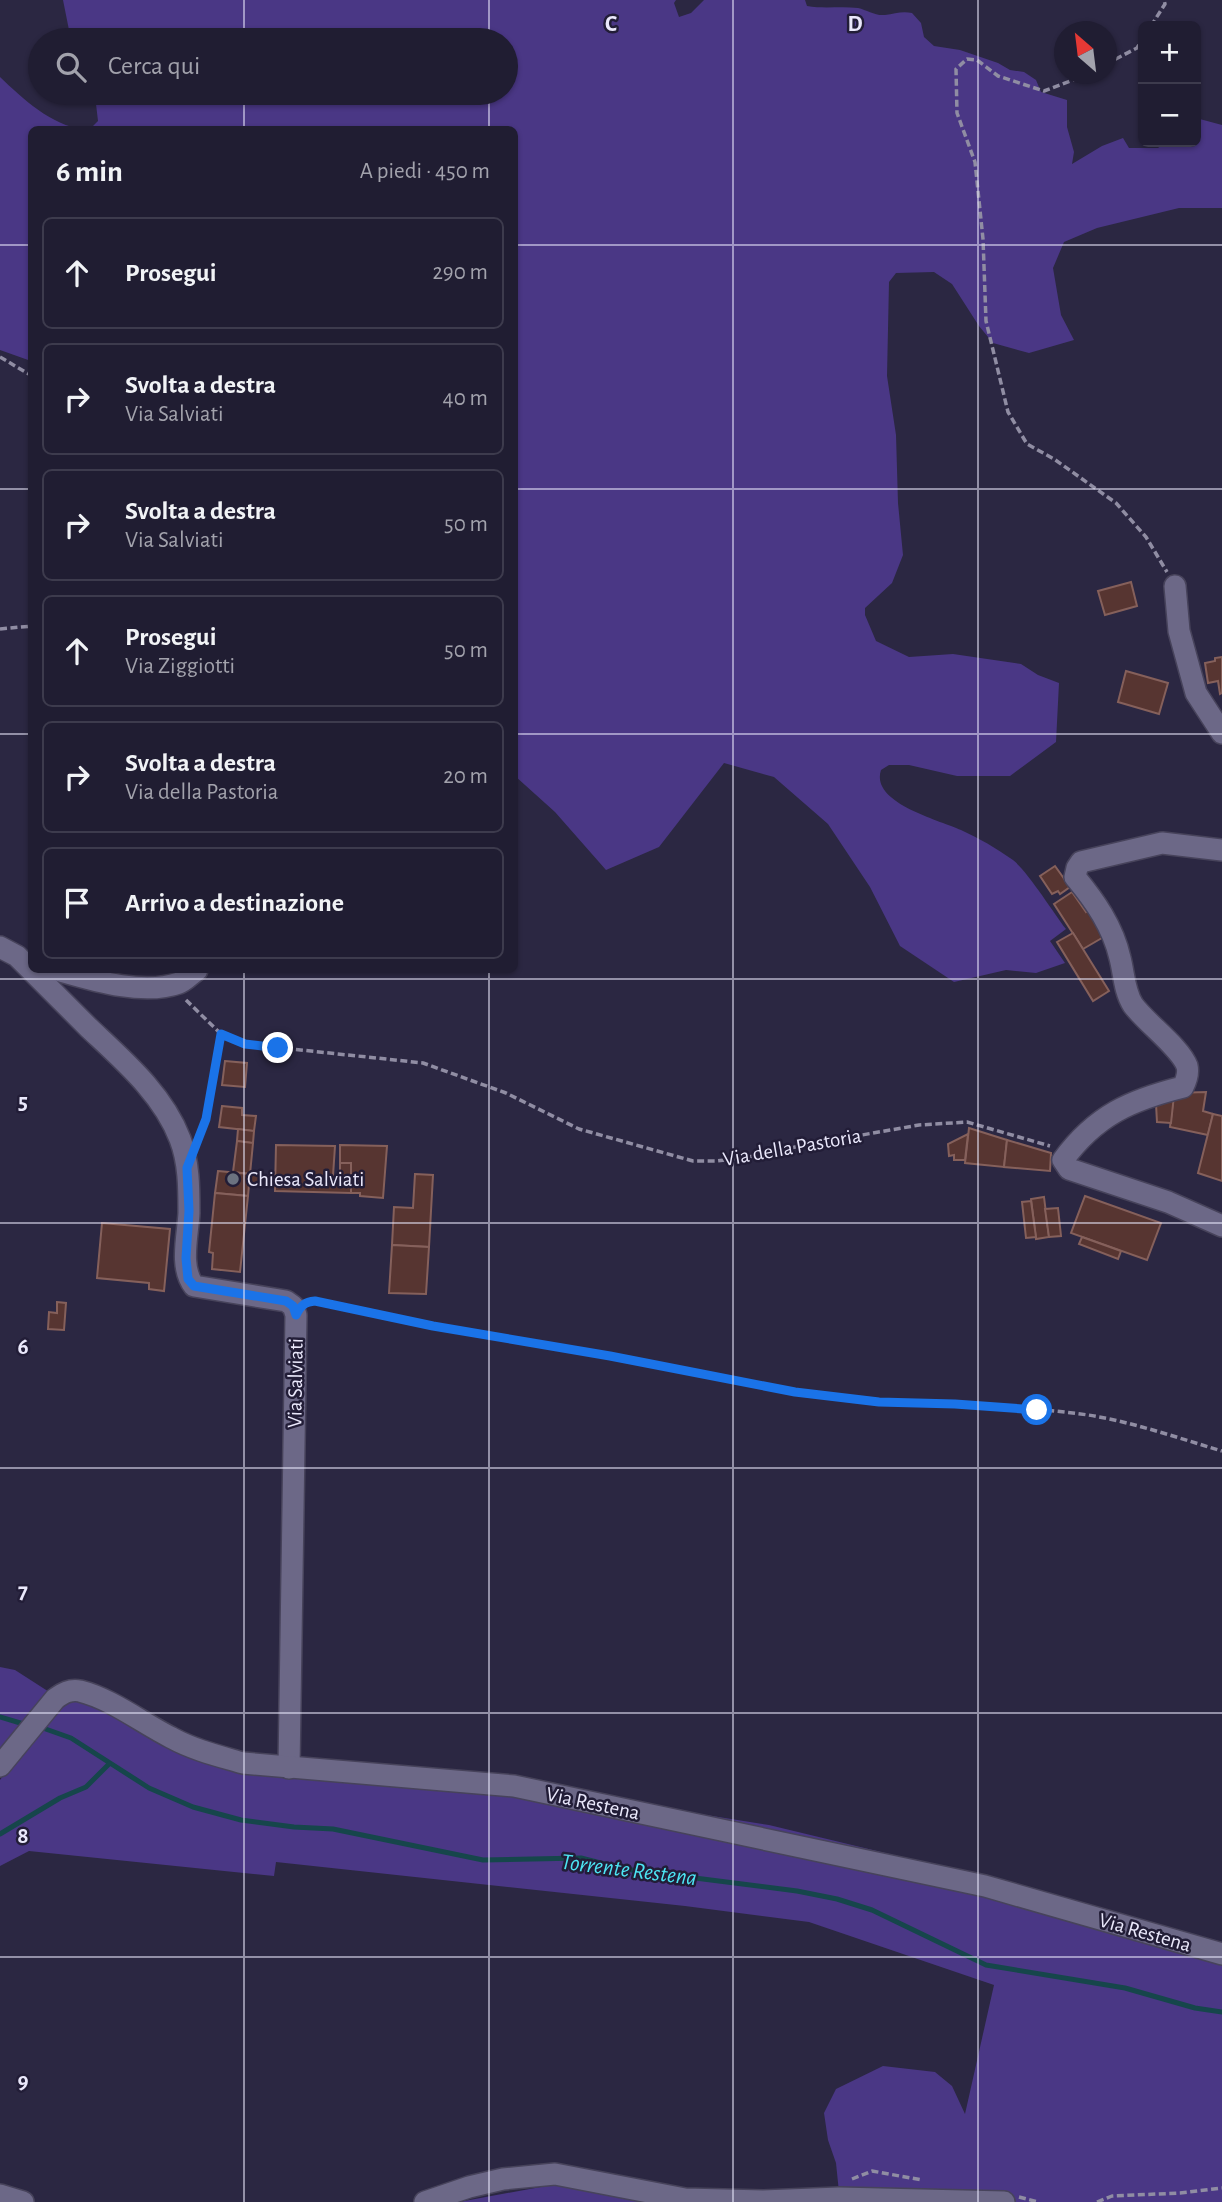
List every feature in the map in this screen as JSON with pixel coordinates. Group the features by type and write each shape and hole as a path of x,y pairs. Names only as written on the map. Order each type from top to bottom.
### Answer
{"street":[{"path":"1175,586 1179,631 1196,693 1222,733"},
{"path":"1222,850 1163,843 1099,856 1082,862 1077,868 1075,877 1090,895 1112,932 1127,992 1133,1004 1181,1057 1187,1068 1187,1079 1183,1087 1138,1099 1117,1109 1077,1141 1063,1160 1069,1169 1168,1202 1222,1226"},
{"name":"Via Salviati","path":"34,973 134,1070 168,1115 180,1139 187,1168 188,1279 194,1286 286,1301 293,1306 296,1315 289,1768"},
{"path":"68,973 103,983 153,987 188,976"},
{"name":"Via Restena","path":"0,1766 55,1699 65,1692 77,1690 99,1698 174,1740 203,1752 243,1763 514,1786 985,1886 1222,1954"},
{"path":"425,2202 470,2186 503,2179 555,2175 685,2199 763,2202 839,2198 1004,2202"},
{"path":"0,2195 23,2202"}],"path":[{"path":"1154,21 1165,4 1164,0"},
{"path":"1117,59 1138,46"},
{"path":"1063,84 1044,91 998,76 977,60 967,59 956,69 957,113 975,162 983,239 986,321 1008,412 1027,444 1054,459 1116,503 1146,537 1175,586"},
{"path":"0,357 28,374"},
{"path":"0,629 28,626"},
{"path":"187,1168 206,1119 221,1034 185,998 188,976"},
{"name":"Via della Pastoria","path":"221,1034 245,1044 422,1063 506,1093 579,1129 693,1161 762,1155 919,1125 967,1122 1069,1152"},
{"path":"296,1315 306,1302 315,1301 433,1326 795,1392 879,1402 955,1404 1091,1415 1222,1451"},
{"path":"1097,2202 1112,2196 1222,2188"}],"shaded area":[{"path":"63,0 676,0 674,3 679,17 691,13 704,0 805,0 807,6 813,7 858,8 881,15 912,13 921,23 924,37 934,46 960,50 1010,70 1024,72 1036,80 1041,92 1067,100 1067,127 1074,152 1072,164 1102,146 1123,138 1129,148 1201,147 1201,119 1222,125 1222,208 1179,208 1097,228 1064,242 1053,268 1061,315 1074,340 1029,353 993,343 952,284 934,272 896,273 889,282 887,376 896,435 903,555 892,583 865,608 865,615 876,641 909,657 953,654 1021,664 1038,675 1059,683 1056,742 1010,776 957,776 909,765 889,765 881,770 880,782 886,792 909,809 974,836 1013,860 1066,929 1050,941 1065,963 1036,973 1006,970 954,982 900,946 870,887 828,824 774,777 724,763 659,847 606,870 555,812 518,779 518,126 93,126 98,121 96,105 518,105 518,28 69,28"},
{"path":"0,77 28,102 28,105 68,126 28,126 28,360 0,350"},
{"path":"0,1667 15,1670 57,1697 78,1689 224,1759 531,1787 769,1825 1039,1890 1222,1947 1222,2202 840,2202 836,2163 828,2140 824,2113 836,2089 883,2066 935,2072 952,2086 965,2114 994,1985 809,1922 276,1862 274,1876 29,1851 0,1866 0,1780 9,1768 0,1763"},
{"path":"584,2179 689,2202 459,2202"}],"building":[{"path":"1131,582 1137,606 1105,615 1098,591"},
{"path":"1222,657 1220,694 1218,681 1208,683 1205,663"},
{"path":"1126,671 1168,683 1159,714 1118,702"},
{"path":"1055,866 1070,887 1060,894 1058,891 1052,894 1040,876"},
{"path":"1072,892 1086,912 1091,908 1107,935 1083,949 1054,904"},
{"path":"1073,933 1109,991 1093,1001 1057,942"},
{"path":"225,1061 247,1063 245,1087 222,1085"},
{"path":"1206,1092 1203,1111 1213,1114 1208,1135 1170,1127 1174,1093"},
{"path":"1174,1095 1171,1123 1157,1122 1156,1104"},
{"path":"222,1106 242,1108 242,1115 256,1116 254,1131 219,1127"},
{"path":"1213,1114 1222,1116 1222,1181 1198,1173"},
{"path":"969,1128 1007,1140 1004,1167 965,1163"},
{"path":"238,1129 254,1131 253,1143 237,1141"},
{"path":"968,1134 965,1160 954,1160 954,1155 949,1156 948,1144"},
{"path":"1007,1140 1051,1153 1050,1171 1004,1167"},
{"path":"237,1141 253,1143 250,1174 233,1172"},
{"path":"276,1145 335,1146 333,1176 340,1175 340,1163 351,1163 351,1193 275,1191"},
{"path":"340,1145 387,1146 383,1198 351,1193 351,1163 340,1163"},
{"name":"Chiesa Salviati","path":"218,1171 250,1174 248,1196 215,1193"},
{"path":"250,1174 275,1177 275,1187 249,1184"},
{"path":"415,1174 433,1175 429,1247 392,1245 394,1207 413,1208"},
{"path":"215,1193 248,1196 240,1272 212,1269 213,1253 209,1252"},
{"path":"1085,1196 1161,1223 1147,1260 1071,1233"},
{"path":"1044,1197 1049,1237 1036,1239 1031,1199"},
{"path":"1031,1201 1036,1237 1026,1238 1022,1202"},
{"path":"1058,1208 1061,1236 1049,1237 1045,1209"},
{"path":"102,1223 170,1229 164,1291 149,1289 149,1283 97,1278"},
{"path":"1082,1237 1121,1251 1118,1259 1079,1244"},
{"path":"392,1245 429,1247 426,1294 389,1293"},
{"path":"57,1302 66,1303 64,1330 48,1329 49,1312 57,1313"}],"waterway":[{"name":"Torrente Restena","path":"0,1717 27,1725"},
{"name":"Torrente Restena","path":"40,1727 71,1738 149,1788 193,1807 241,1820 333,1829 483,1860 581,1858 624,1869 797,1891 872,1910 986,1965 1125,1988 1195,2008 1222,2012"},
{"path":"0,1834 60,1798 86,1787 109,1764"}],"place":[{"name":"Chiesa Salviati","path":"233,1179"}],"route":[{"path":"278,1048 245,1044 221,1034 206,1119 187,1168 189,1211 186,1258 188,1279 194,1286 286,1301 293,1306 296,1315 306,1302 315,1301 433,1326 610,1356 795,1392 879,1402 1037,1410"}]}
